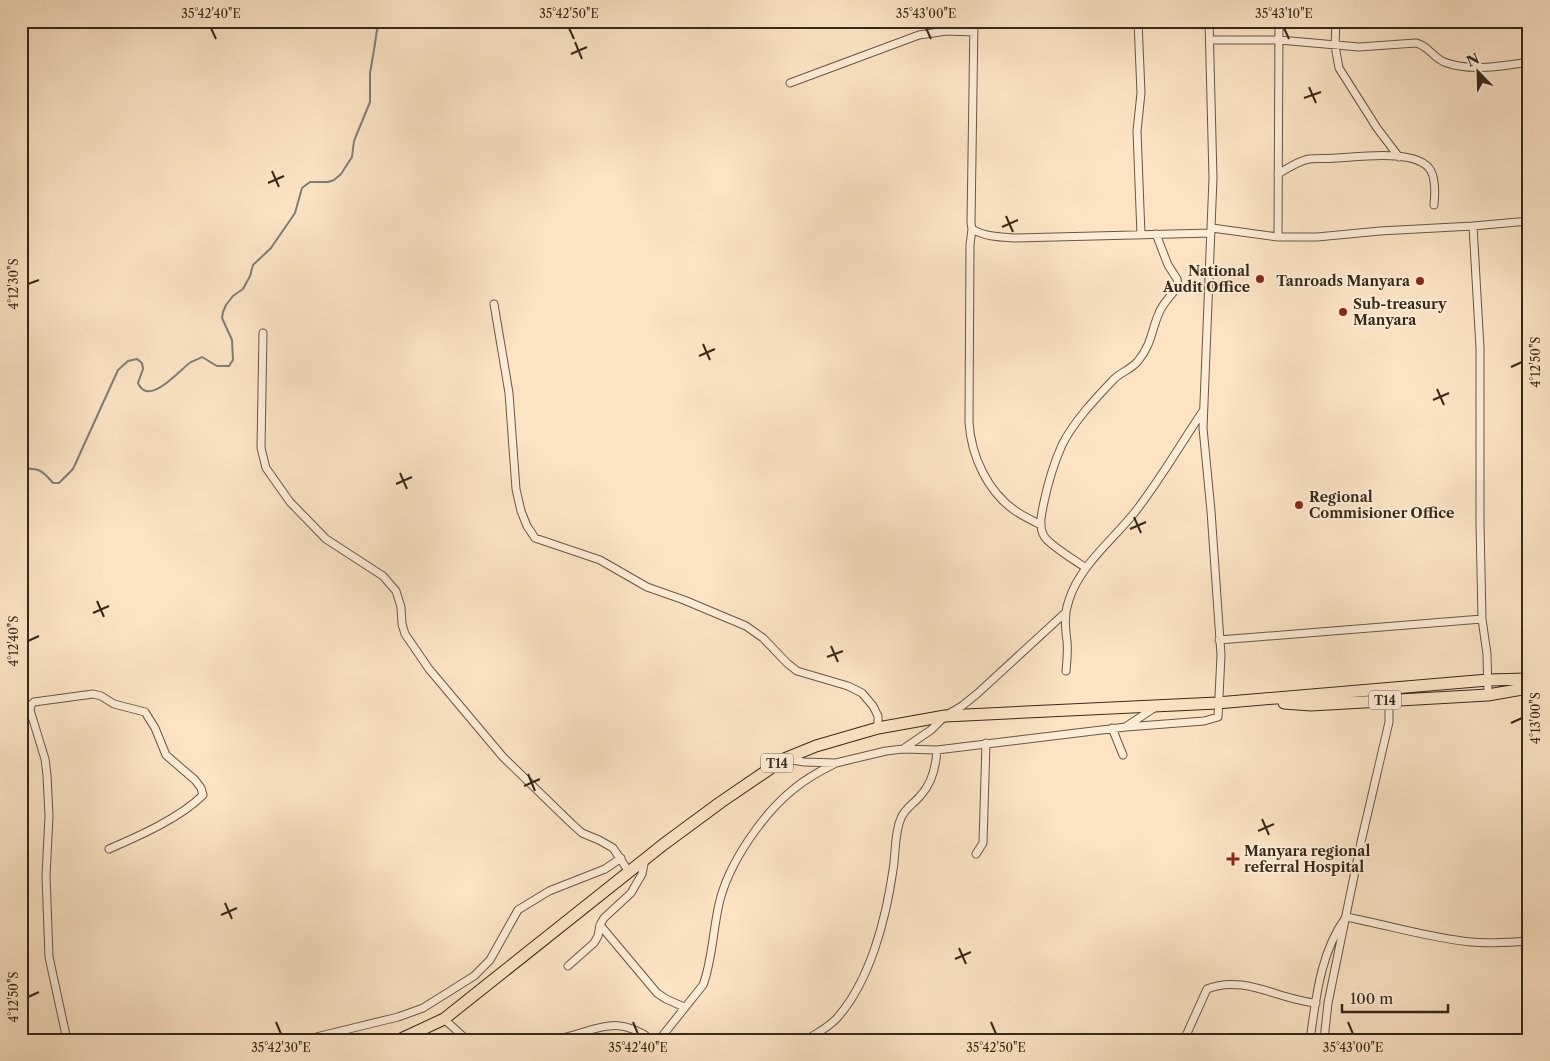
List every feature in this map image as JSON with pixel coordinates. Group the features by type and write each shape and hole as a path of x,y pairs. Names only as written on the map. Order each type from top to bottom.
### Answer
{"highway":[{"name":"T14","path":"398,1040 444,1020 629,872 734,792 784,759 816,746 878,728 945,716 1240,701 1312,705 1488,680 1529,679"},
{"name":"T14","path":"1389,694 1488,695 1529,688"}],"street":[{"path":"974,21 969,414 972,446 982,470 995,492 1016,512 1041,525"},
{"path":"1138,21 1141,93 1137,131 1140,235"},
{"path":"659,1040 703,986 707,975 715,920 729,872 762,822 793,789 815,774 836,763 874,753 903,749 938,750 986,742 1112,728 1211,720 1218,717 1217,703 1222,669 1211,512 1204,444 1213,178 1209,21"},
{"path":"1278,237 1279,21"},
{"path":"1336,21 1335,46 1337,62 1341,73 1377,128 1399,156"},
{"path":"790,82 919,35 947,31 974,32"},
{"path":"1210,40 1280,40 1359,47 1419,43 1440,60 1467,68 1529,62"},
{"path":"1278,174 1298,162 1309,159 1399,156 1419,160 1431,171 1435,184 1434,206"},
{"path":"972,230 996,237 1016,238 1211,231 1278,237 1317,237 1529,221"},
{"path":"1473,226 1480,348 1482,619 1487,654 1488,695"},
{"path":"1086,568 1044,537 1041,525 1042,513 1048,486 1063,443 1079,420 1116,376 1133,367 1141,357 1151,340 1162,306 1178,285 1156,234"},
{"path":"494,304 508,385 516,489 521,511 534,538 600,560 646,587 684,600 746,626 763,638 797,671 848,686 862,693 873,706 878,716 878,728"},
{"path":"263,333 261,448 266,468 290,502 326,539 383,576 396,591 401,607 402,624 405,634 429,669 503,757 571,824 582,833 600,840 613,848 629,872"},
{"path":"1066,671 1065,613 1069,598 1086,568 1143,501 1204,409"},
{"path":"903,749 931,730 945,716 962,706 978,693 1065,613"},
{"path":"1219,640 1482,619"},
{"path":"67,1040 49,956 46,876 49,816 47,775 30,710 34,702 93,694 101,696 114,704 140,709 149,717 166,755 195,780 200,788 203,795 196,802 153,828 109,849"},
{"path":"1324,1040 1328,1003 1361,842 1389,722 1389,694"},
{"path":"1126,727 1156,706"},
{"path":"1112,728 1123,755"},
{"path":"976,854 984,843 986,742"},
{"path":"806,1040 826,1028 837,1018 849,1003 862,981 872,957 887,906 901,817 927,787 936,765 938,750"},
{"path":"784,759 836,763"},
{"path":"304,1040 398,1017 423,1008 474,976 490,960 518,910 549,891 605,869 621,858"},
{"path":"568,966 594,943 604,918 631,893 642,874 646,859"},
{"path":"1346,917 1426,935 1472,942 1529,941"},
{"path":"1310,1040 1324,964 1334,937 1346,917"},
{"path":"600,925 657,993 684,1007"},
{"path":"1184,1040 1207,989 1216,986 1233,984 1252,987 1267,990 1301,1002 1316,1003"},
{"path":"444,1020 467,1040"},
{"path":"551,1040 610,1024 630,1027 652,1040"}],"waterway":[{"path":"21,470 36,469 46,475 53,483 59,483 73,469 118,370 128,361 137,359 142,363 143,369 138,383 143,390 149,391 157,389 191,362 202,357 217,366 229,366 233,360 232,340 222,318 226,305 233,296 243,289 253,265 271,248 295,213 302,188 310,182 334,180 341,174 352,157 354,141 370,102 370,73 377,30 382,21"}],"place":[{"name":"National Audit Office","path":"1260,279"},
{"name":"Tanroads Manyara","path":"1420,281"},
{"name":"Sub-treasury Manyara","path":"1343,312"},
{"name":"Regional Commisioner Office","path":"1299,505"},
{"name":"Manyara regional referral Hospital","path":"1233,859"}]}
